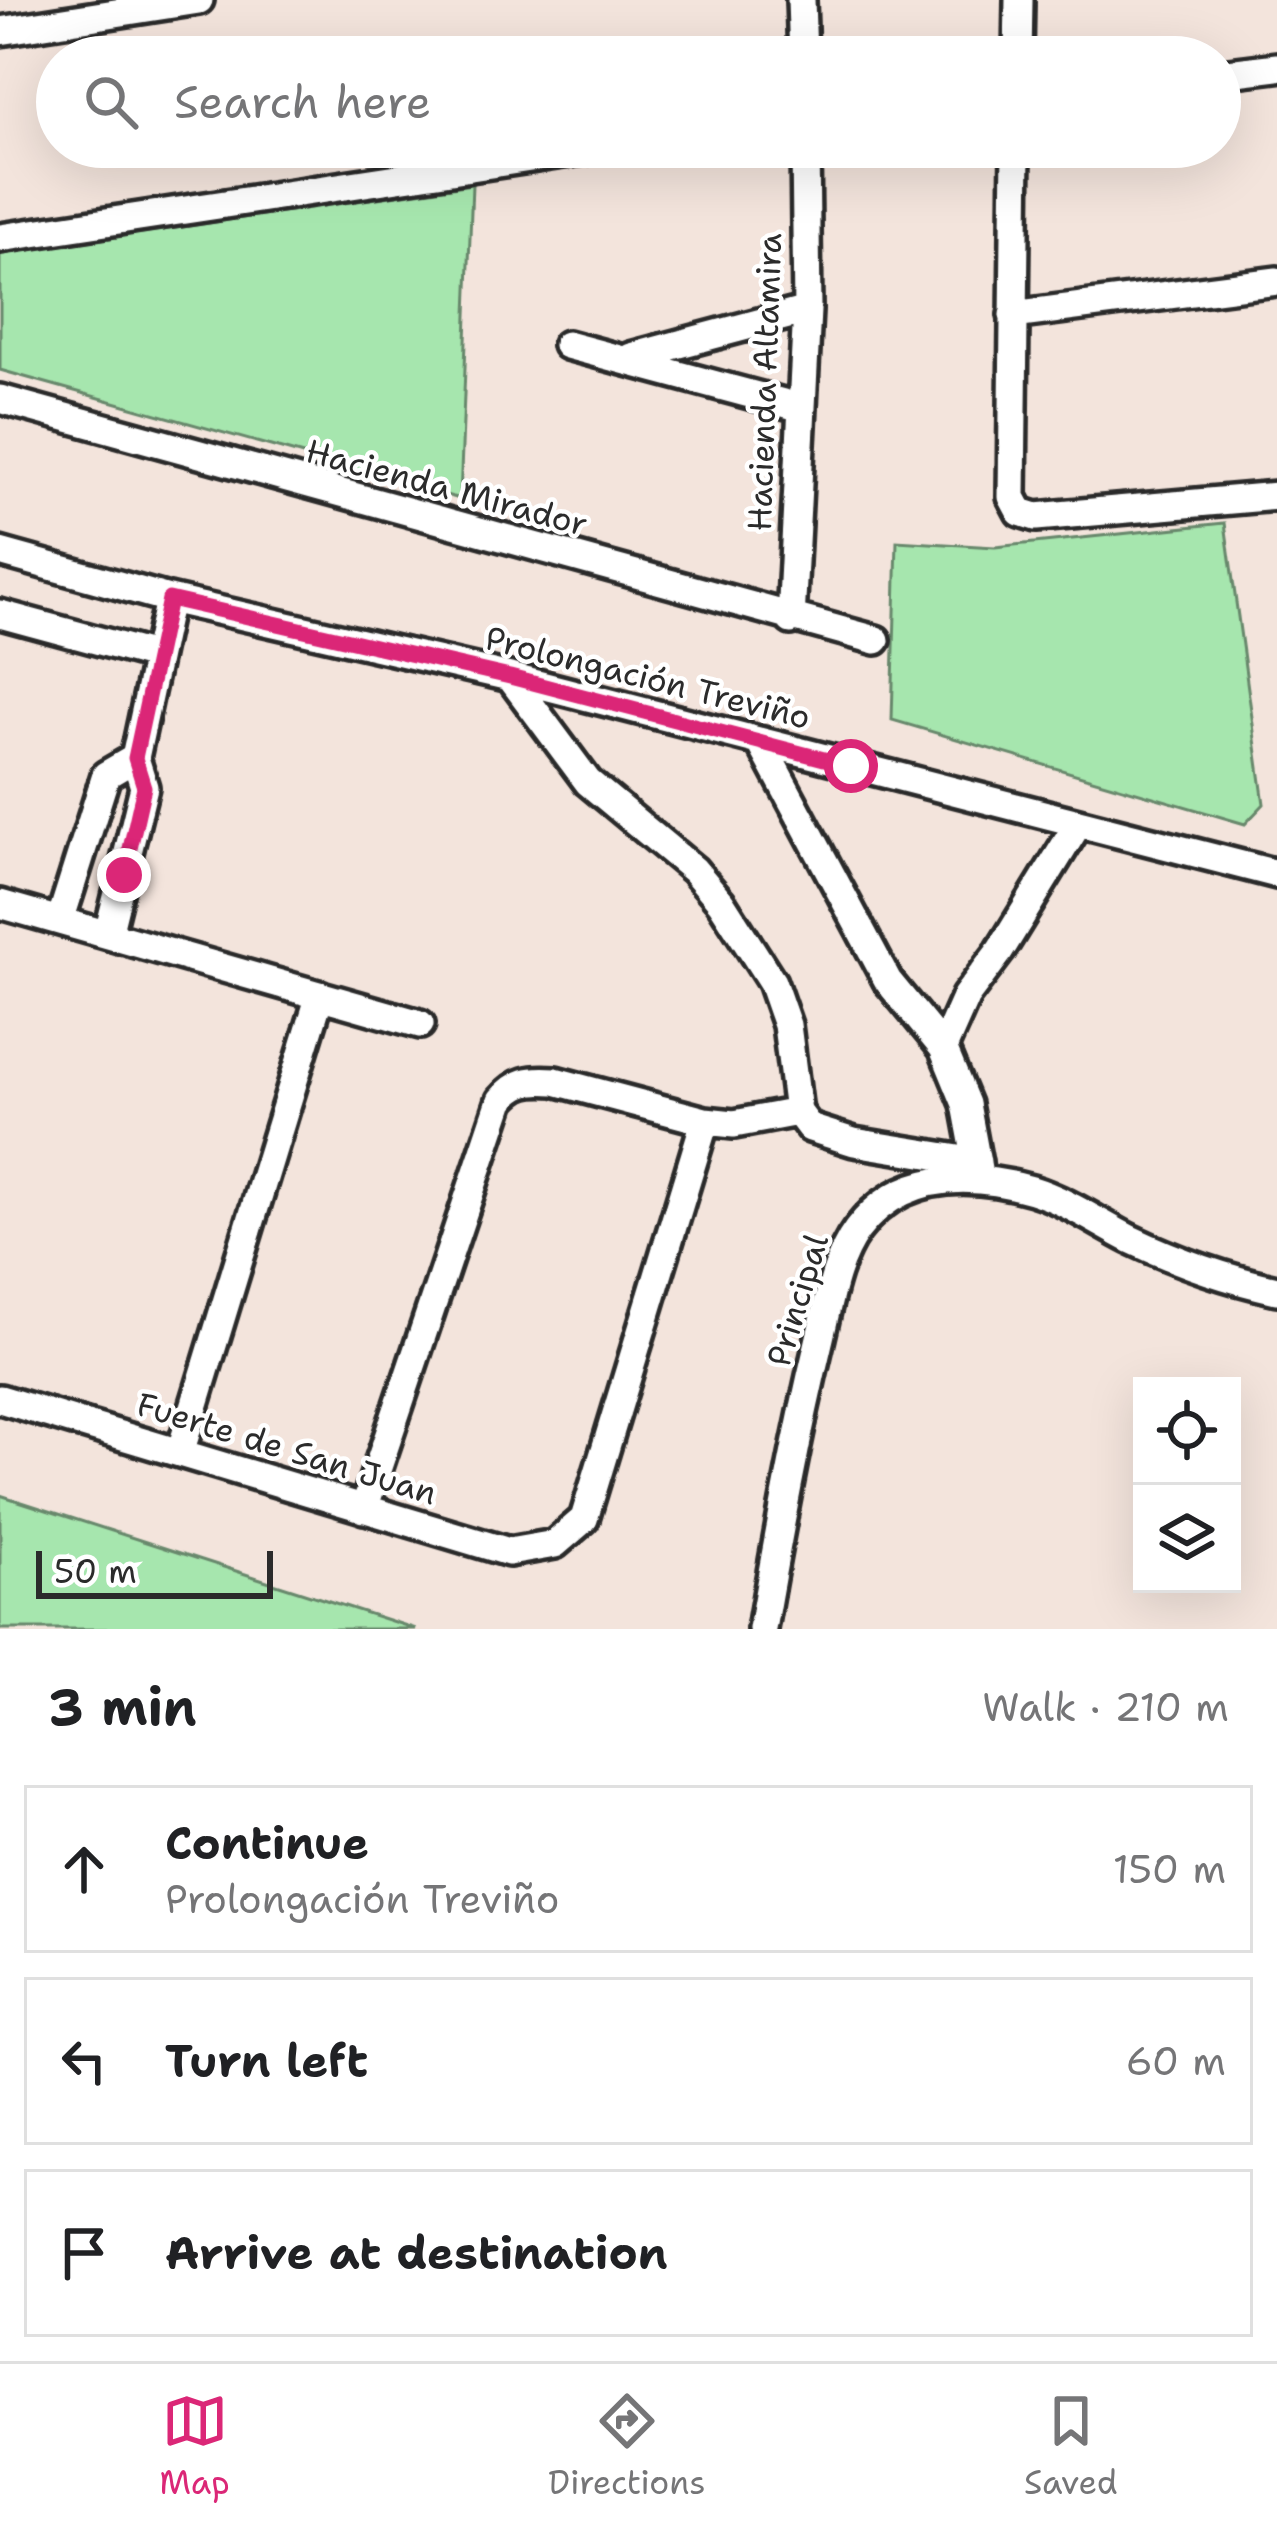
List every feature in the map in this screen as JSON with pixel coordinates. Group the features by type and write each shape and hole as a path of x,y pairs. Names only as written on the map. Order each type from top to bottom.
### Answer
{"street":[{"path":"0,31 200,0"},
{"path":"801,0 802,36"},
{"path":"1018,36 1019,0"},
{"path":"1241,71 1277,67"},
{"path":"0,238 464,168"},
{"name":"Hacienda Altamira","path":"791,620 807,310 805,168"},
{"path":"1016,168 1012,497 1020,512 1036,517 1277,496"},
{"path":"1012,315 1277,281"},
{"path":"627,358 807,310"},
{"path":"567,345 802,408"},
{"name":"Hacienda Mirador","path":"0,399 876,640"},
{"name":"Prolongación Treviño","path":"0,552 169,599 510,677 1277,874"},
{"path":"108,934 144,787 135,758 169,599"},
{"path":"0,614 155,656"},
{"path":"510,677 588,782 694,870 721,902 772,982 787,1025 798,1112 810,1128 978,1171 965,1104 943,1048 888,981 761,743"},
{"path":"60,920 106,775 135,758"},
{"path":"943,1048 967,996 1000,952 1078,824"},
{"path":"0,904 420,1024"},
{"path":"180,1453 320,995"},
{"path":"364,1509 500,1100 512,1086 532,1079 555,1081 705,1121 764,1121 798,1112"},
{"name":"Fuerte de San Juan","path":"0,1399 508,1552 555,1544 584,1519 705,1121"},
{"name":"Principal","path":"762,1629 801,1414 834,1279 856,1230 886,1202 931,1180 978,1171 1035,1191 1138,1242 1235,1281 1277,1289"}],"green space":[{"path":"472,184 460,499 0,370 0,254"},
{"path":"1225,523 1264,804 1245,824 892,720 897,541 995,547"},
{"path":"0,1495 416,1629 0,1629"}],"route":[{"path":"124,875 144,787 135,758 169,599 510,677 851,766"}]}
